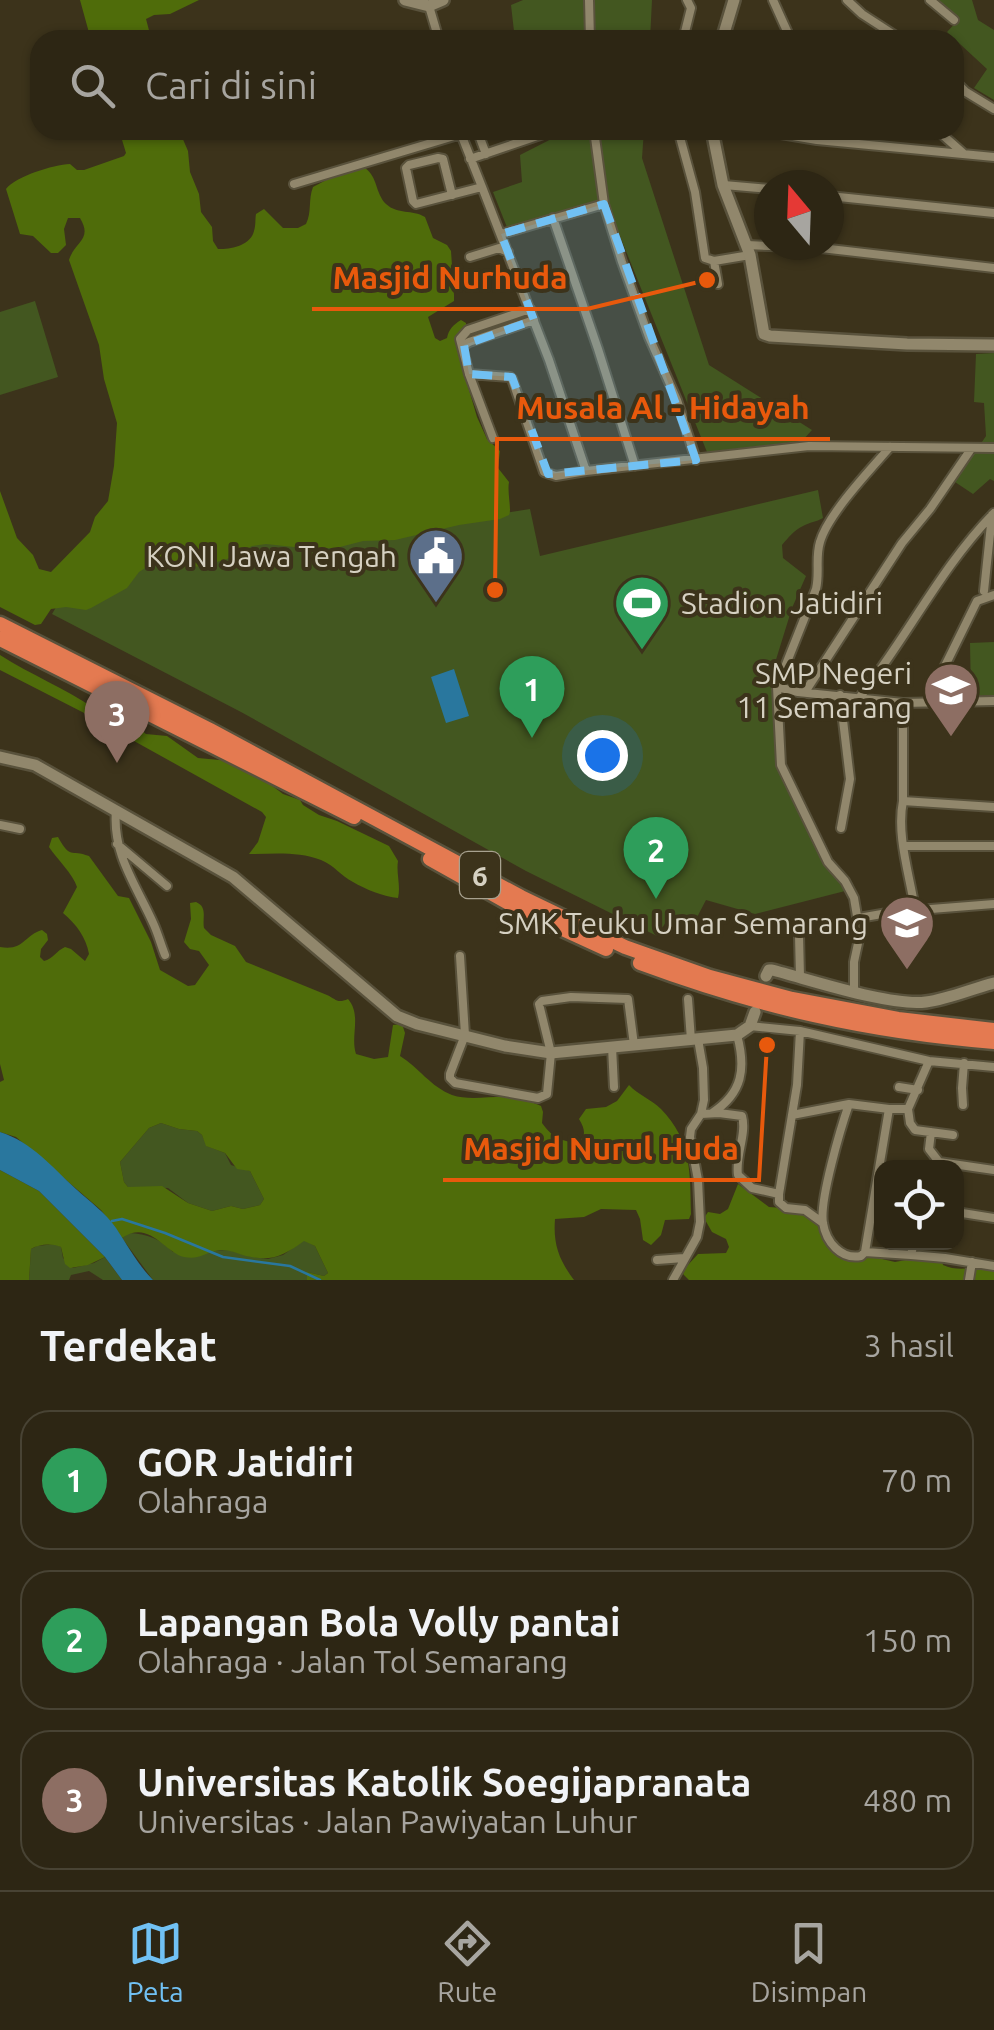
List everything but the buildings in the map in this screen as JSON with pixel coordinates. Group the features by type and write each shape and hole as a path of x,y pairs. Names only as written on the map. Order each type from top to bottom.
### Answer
{"highway":[{"name":"6","path":"0,624 210,730 521,898 625,948 710,978 792,999 898,1019 994,1030"},
{"name":"6","path":"0,638 380,830 521,910 624,957 705,987 788,1011 872,1028 994,1042"}],"main road":[{"path":"405,0 429,6 443,0"},
{"path":"725,30 734,0"},
{"path":"714,140 723,186 748,250 762,330 770,336 908,344 994,344"},
{"path":"0,757 36,765 233,877 397,1016 416,1024 551,1054 737,1035 750,1026 755,1012"},
{"path":"767,974 772,970 904,1002 926,1002 994,984"}],"street":[{"path":"589,0 590,30"},
{"path":"685,30 692,8 687,0"},
{"path":"773,0 786,30"},
{"path":"847,0 887,30"},
{"path":"930,0 954,20"},
{"path":"429,6 436,30"},
{"path":"964,90 994,109"},
{"path":"294,184 435,140"},
{"path":"464,140 530,309 585,466"},
{"path":"481,140 486,154"},
{"path":"470,159 527,140"},
{"path":"595,140 604,204 622,262 677,400 696,460"},
{"path":"681,140 696,192 705,258 714,261 748,250 821,248 994,268"},
{"path":"817,140 994,157"},
{"path":"948,140 965,154"},
{"path":"452,195 443,159 407,166 414,203 452,195 482,187"},
{"path":"723,186 754,188"},
{"path":"844,198 994,213"},
{"path":"502,234 604,204"},
{"path":"553,218 635,466"},
{"path":"470,256 498,248 508,252"},
{"path":"714,261 718,284"},
{"path":"493,438 462,354 462,334 530,309"},
{"path":"462,354 469,342 534,320"},
{"path":"469,374 512,379 544,472 556,476 585,466 635,466 809,446 994,448"},
{"path":"854,991 854,962 860,934 854,898 828,862 780,765 777,687 816,589 820,543 826,525 890,446"},
{"path":"805,692 902,543 971,449"},
{"path":"936,703 941,674 978,601 988,594 993,514"},
{"path":"859,698 909,630 954,558 993,514"},
{"path":"777,687 903,703 994,701"},
{"path":"840,695 850,779 841,828"},
{"path":"903,703 904,846 915,910"},
{"path":"903,801 994,807"},
{"path":"116,810 117,844 165,955"},
{"path":"0,825 20,829"},
{"path":"117,844 167,886"},
{"path":"904,846 994,846"},
{"path":"859,918 994,904"},
{"path":"800,935 800,977"},
{"path":"460,956 464,1035 450,1074 456,1083 543,1097 549,1090 551,1054 539,1004 542,1001 628,1000 634,1044"},
{"path":"673,1280 699,1229 698,1180 690,1137 701,1114 704,1082 688,1000"},
{"path":"750,1026 800,1032 929,1061 994,1067"},
{"path":"800,1032 779,1202 805,1210 823,1223 838,1251 855,1258 865,1252 889,1109"},
{"path":"711,1113 727,1099 742,1074 737,1035"},
{"path":"612,1047 614,1087"},
{"path":"929,1061 908,1109 912,1128 953,1135"},
{"path":"964,1063 964,1105"},
{"path":"900,1088 918,1090"},
{"path":"792,1115 849,1104 908,1109"},
{"path":"823,1223 836,1145 849,1104"},
{"path":"701,1114 744,1118 738,1175 752,1188 779,1194"},
{"path":"931,1132 929,1149 935,1160"},
{"path":"964,1167 994,1170"},
{"path":"964,1213 994,1218"},
{"path":"911,1255 912,1250"},
{"path":"865,1252 994,1266"},
{"path":"657,1260 684,1258"},
{"path":"969,1280 972,1262"}],"highlighted area":[{"path":"604,204 696,460 548,474 512,377 469,374 464,345 534,320 501,234"}],"green space":[{"path":"80,0 199,0 170,14 146,19 149,30 88,30"},
{"path":"523,0 652,0 650,30 514,30 511,5"},
{"path":"937,0 972,0 978,20 994,30 994,100 974,88 987,69 964,48 964,30 949,30 958,20"},
{"path":"122,140 183,140 201,212 212,227 218,249 249,240 256,214 264,209 283,228 306,224 313,187 365,168 386,204 425,217 433,238 451,251 454,295 454,301 428,317 435,338 440,341 447,338 458,322 466,323 455,342 477,417 487,439 500,451 498,468 509,482 509,515 395,540 363,541 336,548 266,544 203,566 150,565 127,588 91,608 51,609 41,624 35,625 0,607 0,491 17,538 33,555 39,569 51,572 90,532 95,517 108,501 117,423 99,345 69,260 84,236 84,225 80,218 68,218 64,229 66,245 58,253 51,253 33,236 20,234 6,189 45,169 70,164 84,170 126,153"},
{"path":"549,140 643,140 642,158 709,365 812,430 802,441 707,452 607,204 510,235 493,192 522,182 520,155"},
{"path":"35,301 58,377 0,395 0,312"},
{"path":"994,353 994,481 990,479 973,494 955,482 986,436 984,403 974,402 976,354"},
{"path":"818,490 823,518 800,528 782,545 783,558 806,576 770,679 777,763 823,859 845,891 755,914 706,900 694,923 671,914 657,936 526,871 241,712 52,614 106,524 349,537 530,509 540,556"},
{"path":"994,642 994,695 971,696 970,643"},
{"path":"0,655 95,709 92,717 0,670"},
{"path":"116,717 146,734 167,736 198,758 230,761 319,815 389,846 398,861 398,898 363,887 312,857 249,854 258,842 266,817 262,812 107,726"},
{"path":"58,837 69,851 89,856 118,896 129,898 160,970 188,986 195,985 209,965 199,951 184,942 191,919 190,903 196,902 203,910 204,928 235,946 246,962 337,1000 348,999 354,1012 356,1054 374,1059 388,1057 393,1025 402,1024 405,1033 400,1056 452,1095 530,1101 541,1106 542,1123 553,1135 574,1142 584,1133 579,1119 586,1109 606,1107 617,1101 629,1085 661,1109 679,1133 689,1171 689,1219 665,1220 661,1235 651,1245 643,1240 636,1210 601,1209 584,1217 555,1219 558,1251 574,1280 307,1280 307,1272 324,1276 328,1273 315,1246 304,1241 270,1258 223,1250 189,1258 148,1234 132,1233 122,1238 101,1210 16,1137 0,1132 0,1082 4,1080 0,1064 0,947 19,945 42,930 48,940 41,949 44,961 65,947 85,961 89,954 80,931 63,913 77,887 49,847 52,838","holes":["161,1123 197,1131 206,1146 225,1153 237,1169 250,1171 264,1199 260,1205 212,1211 188,1203 162,1186 128,1187 120,1162 149,1128"]},
{"path":"161,1123 197,1131 207,1146 225,1153 231,1165 250,1171 264,1199 260,1205 212,1211 188,1203 168,1188 128,1187 120,1162 149,1128"},
{"path":"0,1170 39,1191 105,1257 70,1268 65,1264 61,1247 42,1245 31,1249 29,1280 0,1280"},
{"path":"738,1184 769,1207 796,1209 816,1221 837,1253 895,1262 924,1252 941,1254 943,1265 949,1267 994,1268 994,1280 689,1280 683,1274 698,1254 726,1253 726,1239 712,1232 704,1218 708,1212 720,1214 728,1209"},
{"path":"129,1233 153,1238 173,1252 229,1250 268,1259 283,1255 304,1240 315,1246 328,1273 324,1276 307,1272 307,1280 153,1280 122,1238"},
{"path":"55,1244 73,1268 105,1257 122,1280 103,1280 89,1271 71,1275 69,1280 29,1280 31,1249"}],"water":[{"path":"454,669 469,716 446,723 431,677"},
{"path":"0,1132 32,1149 102,1212 153,1280 122,1280 105,1257 39,1191 0,1170"}],"waterway":[{"path":"112,1221 122,1219 223,1257 290,1266 320,1280"}],"place":[{"name":"Masjid Nurhuda","path":"707,280"},
{"name":"Musala Al - Hidayah","path":"495,590"},
{"name":"KONI Jawa Tengah","path":"436,605"},
{"name":"Stadion Jatidiri","path":"642,652"},
{"name":"GOR Jatidiri","path":"532,738"},
{"name":"SMP Negeri 11 Semarang","path":"951,739"},
{"name":"Universitas Katolik Soegijapranata","path":"117,763"},
{"name":"Lapangan Bola Volly pantai","path":"656,899"},
{"name":"SMK Teuku Umar Semarang","path":"907,972"},
{"name":"Masjid Nurul Huda","path":"767,1045"}]}
